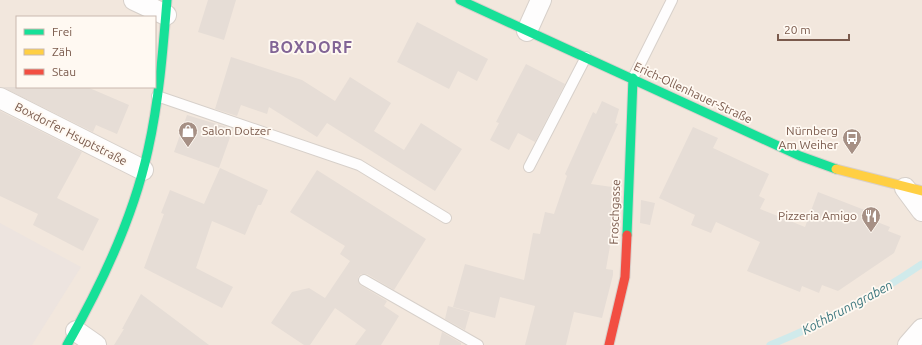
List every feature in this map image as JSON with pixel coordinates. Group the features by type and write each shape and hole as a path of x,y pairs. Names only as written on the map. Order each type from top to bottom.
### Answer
{"street":[{"path":"96,345 71,338 101,283 116,247 143,170 157,96 166,8 134,0"},
{"name":"Erich-Ollenhauer-Straße","path":"460,0 633,78 800,156 850,174 913,190"},
{"path":"527,30 542,0"},
{"name":"Froschgasse","path":"608,345 625,277 633,78"},
{"name":"Boxdorfer Hsuptstraße","path":"0,98 143,170"},
{"path":"913,190 922,211"},
{"path":"908,345 922,329"}],"lane":[{"path":"633,78 672,0"},
{"path":"529,167 586,57"},
{"path":"157,96 360,165 446,218"},
{"path":"364,280 478,345"}],"shaded area":[{"path":"0,0 922,0 922,345 0,345"},
{"path":"0,223 81,267 32,345 0,345"}],"building":[{"path":"208,0 236,0 224,40 198,32"},
{"path":"417,22 488,59 477,81 458,71 449,89 397,62"},
{"path":"231,57 302,80 335,101 350,77 391,103 374,131 404,150 421,123 462,149 435,191 327,123 317,137 269,107 267,114 241,105 237,116 215,109"},
{"path":"526,64 565,84 535,142 518,133 509,150 490,140 499,123 496,122"},
{"path":"2,87 89,88 129,105 117,134 96,125 93,132"},
{"path":"602,101 619,109 615,123 618,124 591,184 612,187 611,193 616,194 615,217 606,269 613,270 613,275 602,318 574,312 566,345 525,345 535,306 500,297 495,318 453,307 465,264 524,280 533,233 540,234 545,212 554,214 567,176 565,174 593,112 596,114"},
{"path":"0,111 82,152 57,198 99,219 83,251 33,225 38,214 0,196"},
{"path":"187,115 233,129 219,168 174,152"},
{"path":"693,127 718,138 713,148 769,174 759,196 765,199 760,209 805,227 818,192 875,214 872,220 890,227 888,231 901,236 894,253 838,291 822,285 819,293 802,286 800,292 747,271 760,242 716,222 711,233 691,225 695,215 659,198"},
{"path":"220,168 268,190 261,205 258,205 245,235 212,221 196,268 233,287 222,308 144,268 164,214 161,213 170,190 204,204"},
{"path":"317,170 426,239 394,290 367,274 361,274 358,277 360,285 387,301 384,306 399,316 381,345 355,345 366,330 335,308 310,345 304,345 271,323 292,292 309,288 325,298 350,261 340,254 345,246 290,212"},
{"path":"641,200 655,203 650,225 640,223"},
{"path":"141,294 209,345 114,345 124,329 122,329"},
{"path":"448,306 470,312 465,330 445,319"},
{"path":"442,332 461,343 461,345 439,345"}],"waterway":[{"name":"Kothbrunngraben","path":"770,345 810,328 848,309 922,264"}],"traffic: fast":[{"path":"67,345 104,275 125,226 142,176 152,132 158,94 167,0"},
{"path":"460,0 800,156 836,169"},
{"path":"627,235 633,78"}],"traffic: slow":[{"path":"836,169 922,191"}],"traffic: jam":[{"path":"609,345 625,277 627,235"}],"place":[{"name":"Salon Dotzer","path":"188,148"},
{"name":"Nürnberg Am Weiher","path":"852,155"},
{"name":"Pizzeria Amigo","path":"871,233"}],"district":[{"name":"BOXDORF","path":"311,47"}]}
